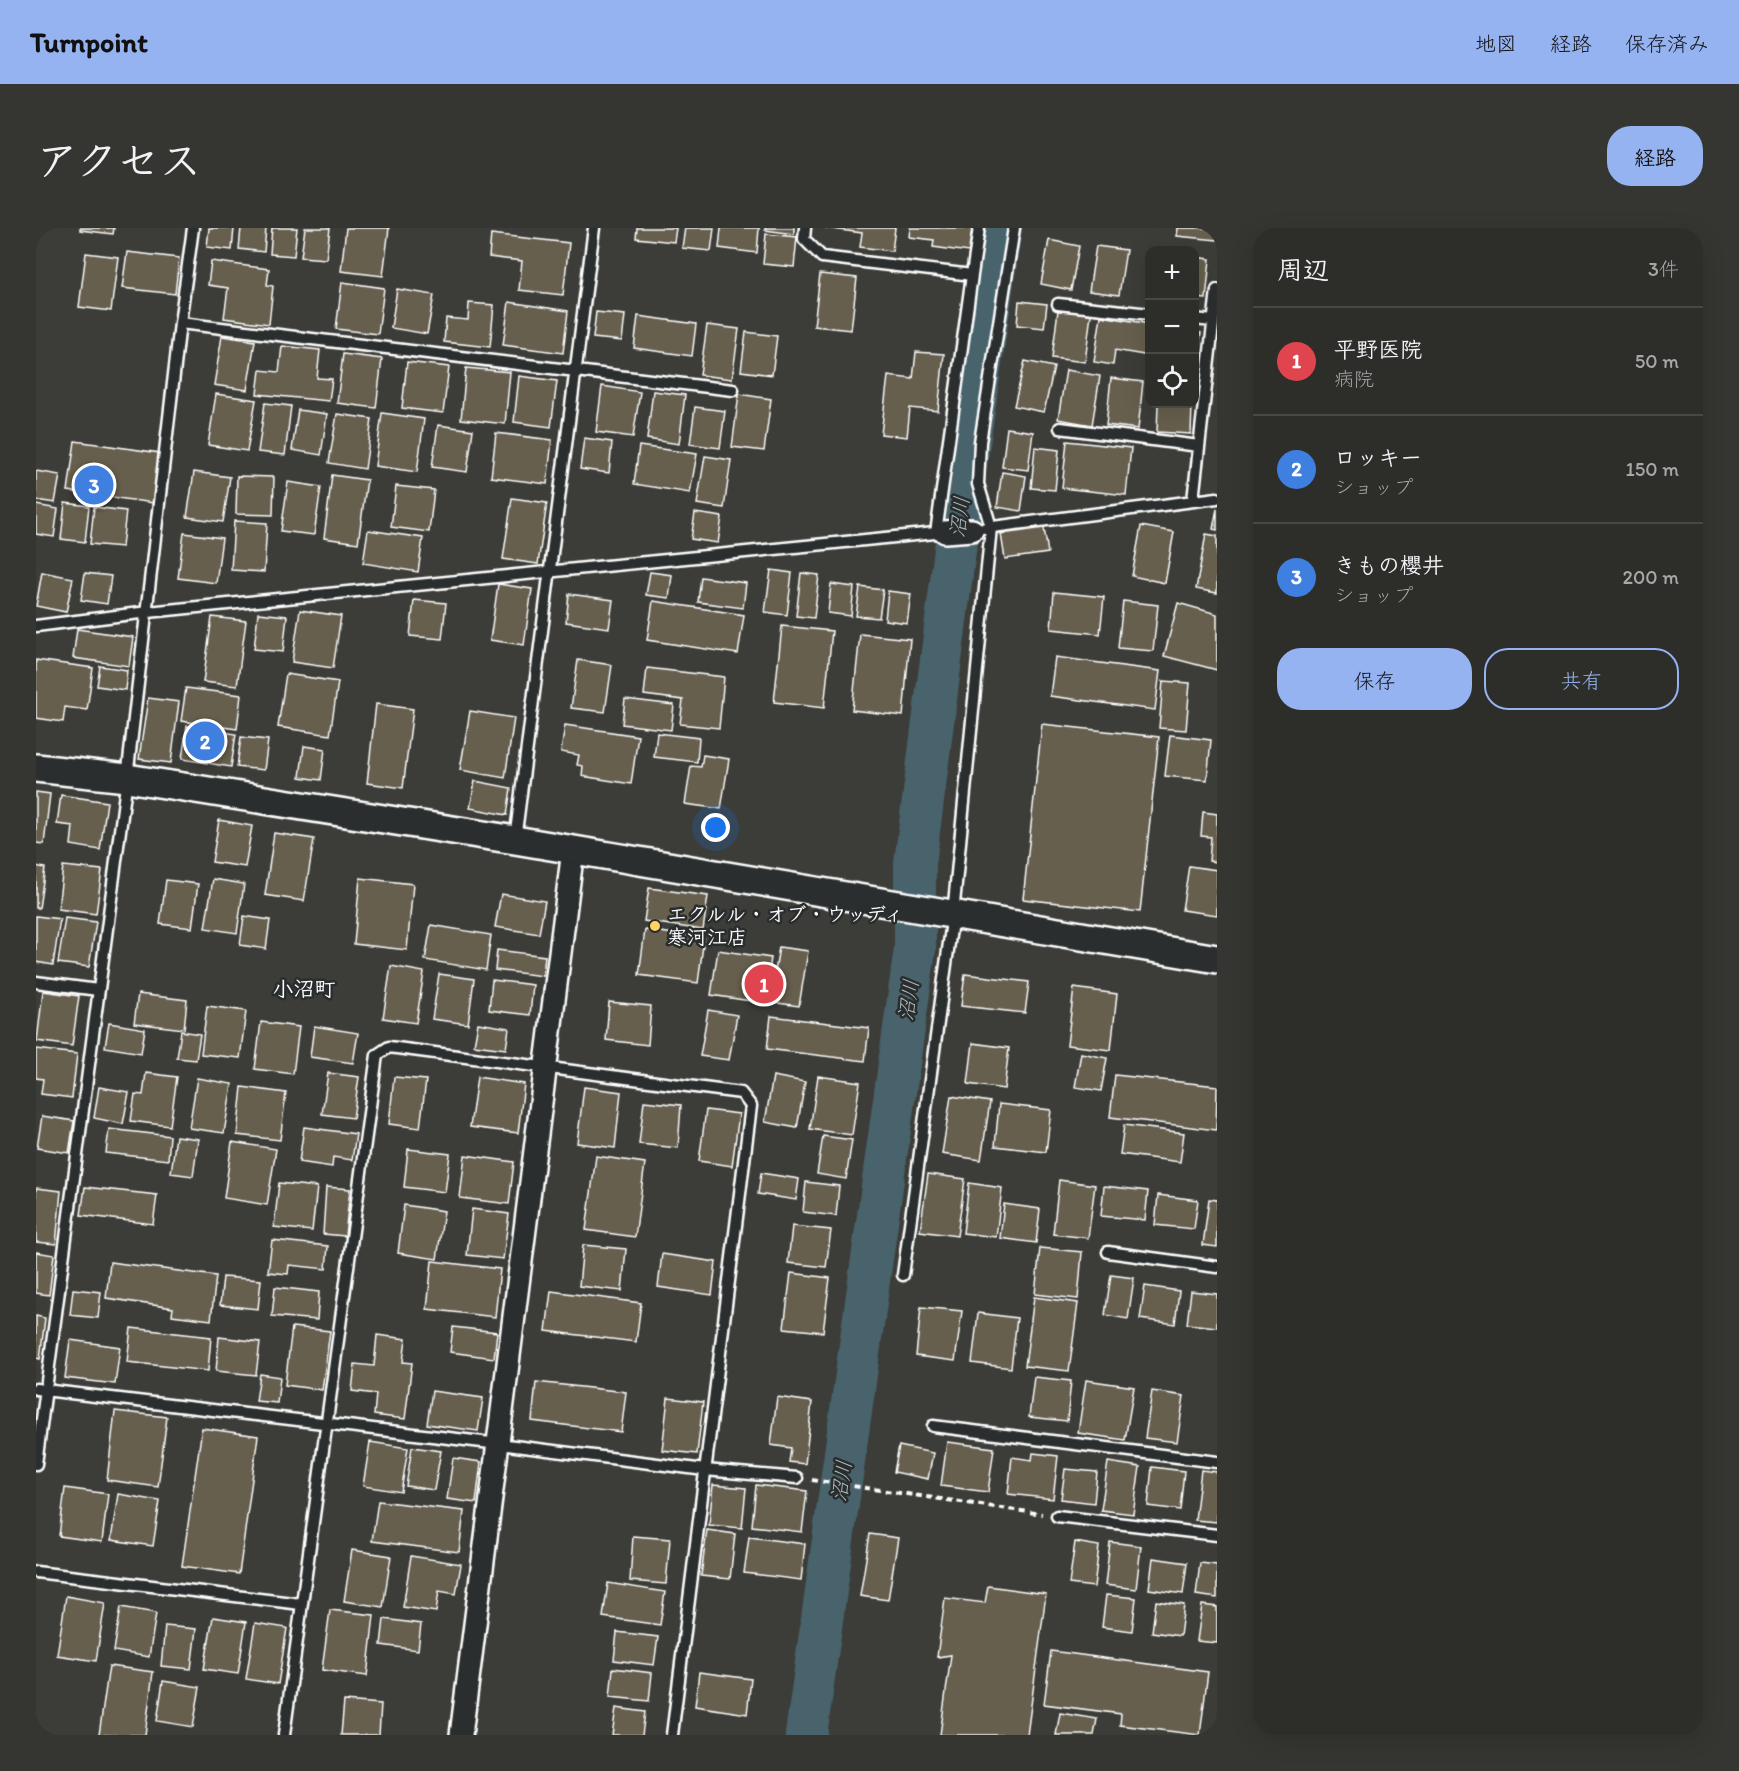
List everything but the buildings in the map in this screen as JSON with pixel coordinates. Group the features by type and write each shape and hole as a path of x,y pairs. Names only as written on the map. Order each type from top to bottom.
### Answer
{"street":[{"path":"940,533 982,528"},
{"path":"36,768 127,778 515,840 1217,959"},
{"path":"461,1735 573,850"}],"lane":[{"path":"36,1464 41,1390 127,778 193,228"},
{"path":"515,840 594,228"},
{"path":"805,228 804,239 822,258 972,275"},
{"path":"36,626 148,612 940,533 979,228"},
{"path":"903,1275 953,914 982,528 978,484 980,442 1014,228"},
{"path":"1193,500 1217,290"},
{"path":"1058,304 1145,314"},
{"path":"1199,320 1214,321"},
{"path":"180,323 733,390"},
{"path":"1060,428 1199,446"},
{"path":"982,528 1217,498"},
{"path":"36,982 98,990"},
{"path":"284,1735 377,1055 388,1047 741,1092 751,1106 672,1735"},
{"path":"1108,1252 1217,1267"},
{"path":"41,1390 705,1470 796,1478"},
{"path":"933,1426 1217,1462"},
{"path":"1058,1516 1217,1535"},
{"path":"36,1572 301,1604"}],"path":[{"path":"796,1478 1058,1516"}],"waterway":[{"name":"沼川","path":"806,1735 915,949 915,863 966,464 1001,228"}],"place":[{"name":"きもの櫻井","path":"94,485"},
{"name":"ロッキー","path":"205,741"},
{"name":"エクルル・オブ・ウッディ 寒河江店","path":"655,926"},
{"name":"平野医院","path":"764,984"}],"district":[{"name":"小沼町","path":"304,988"}]}
